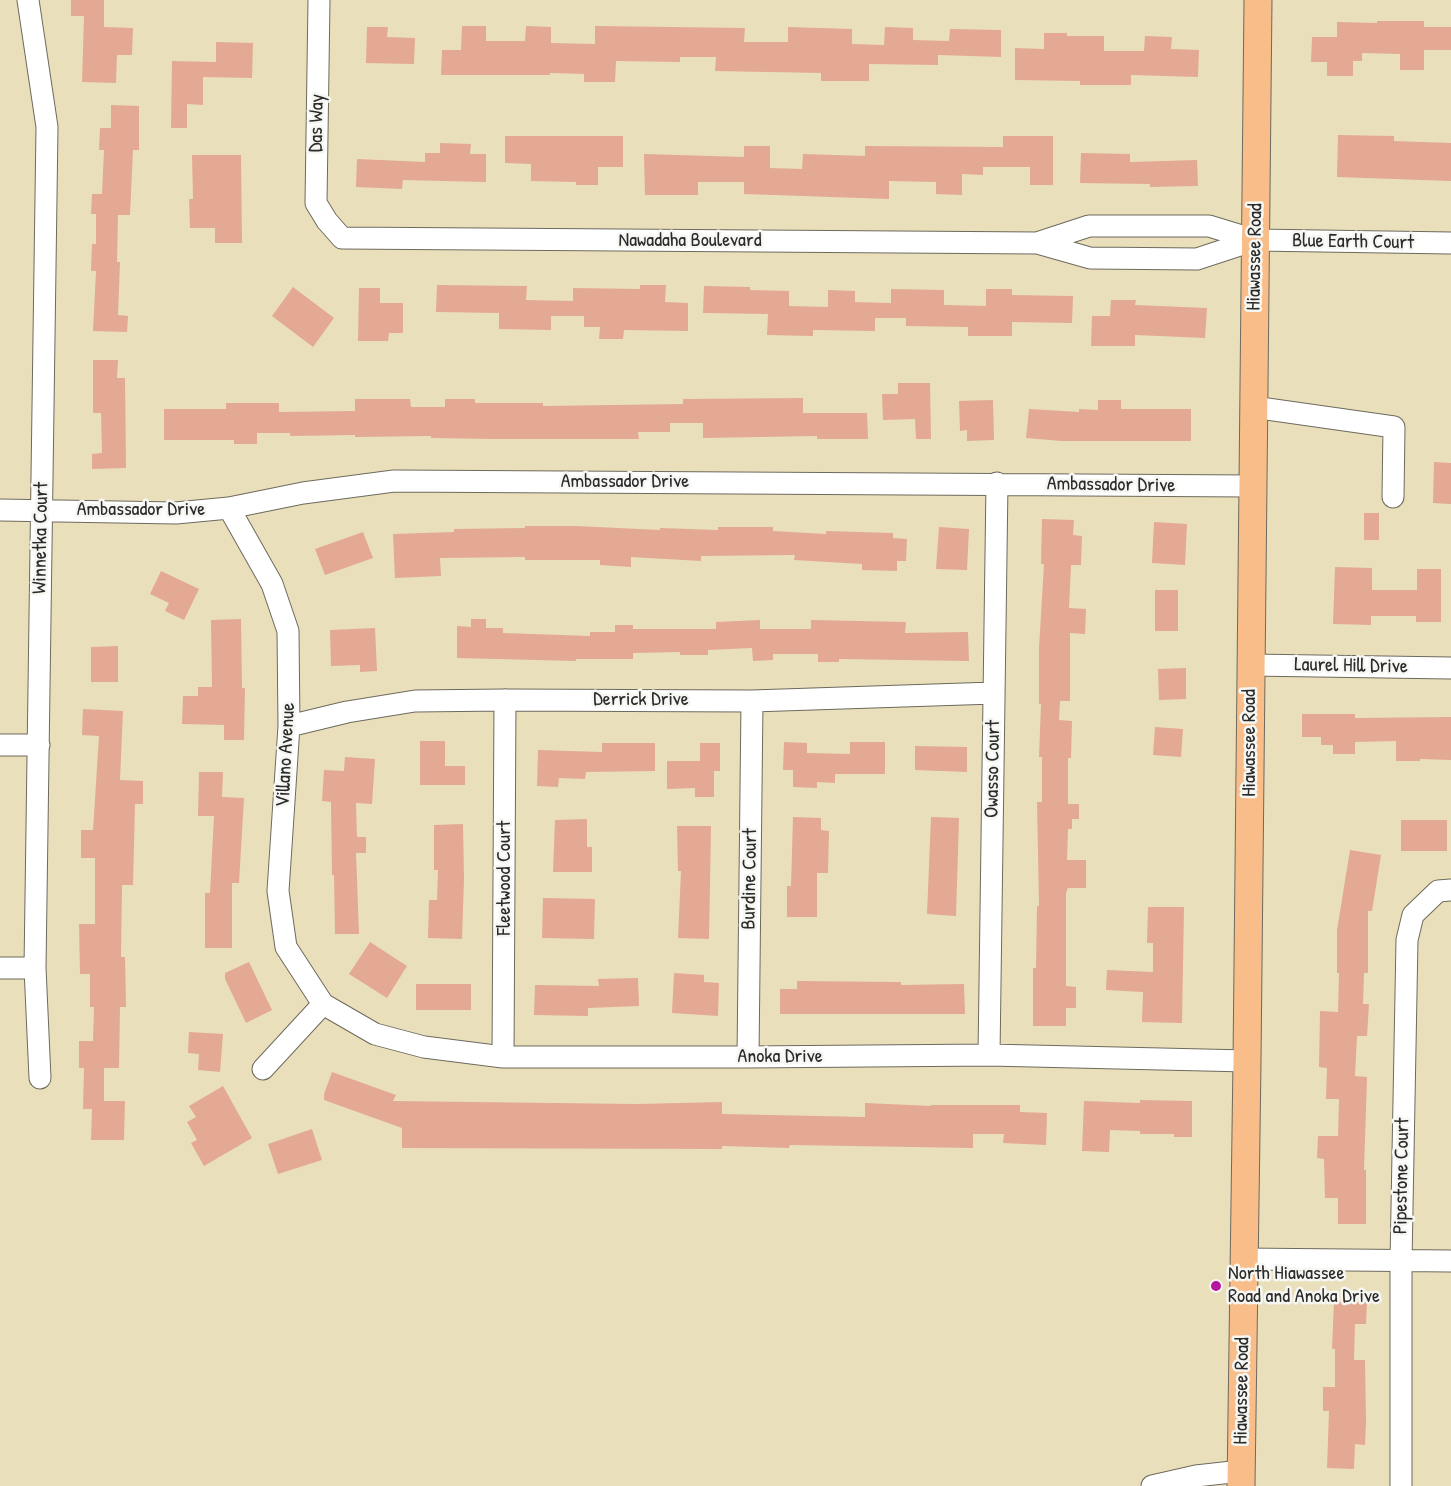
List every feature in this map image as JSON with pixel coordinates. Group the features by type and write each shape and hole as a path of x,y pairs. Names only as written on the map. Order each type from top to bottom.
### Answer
{"main road":[{"name":"Hiawassee Road","path":"1241,1479 1258,0"}],"street":[{"name":"Winnetka Court","path":"28,0 47,127 35,968 40,1078"},
{"name":"Das Way","path":"319,0 316,203 327,221 342,238"},
{"name":"Nawadaha Boulevard","path":"1037,243 1089,226 1209,226 1255,240"},
{"name":"Nawadaha Boulevard","path":"342,238 1037,243 1090,258 1197,259 1255,240"},
{"name":"Blue Earth Court","path":"1255,240 1451,243"},
{"path":"1253,407 1394,426 1393,497"},
{"name":"Ambassador Drive","path":"0,510 176,513 229,508 303,493 394,481 1252,486"},
{"name":"Owasso Court","path":"989,1055 998,483"},
{"name":"Villano Avenue","path":"229,508 272,584 288,631 289,726 278,891 286,947 323,1004"},
{"name":"Laurel Hill Drive","path":"1250,665 1451,668"},
{"name":"Derrick Drive","path":"289,726 347,712 416,701 752,701 994,693"},
{"name":"Fleetwood Court","path":"504,1057 505,700"},
{"name":"Burdine Court","path":"748,1057 752,701"},
{"path":"0,745 39,745"},
{"name":"Pipestone Court","path":"1401,1486 1401,1261 1407,940 1413,915 1438,891 1451,890"},
{"path":"0,968 35,968"},
{"path":"263,1069 323,1004"},
{"name":"Anoka Drive","path":"323,1004 375,1034 424,1047 504,1057 989,1055 1247,1061"},
{"path":"1243,1259 1451,1261"},
{"path":"1152,1486 1196,1476 1241,1479"}],"building":[{"path":"71,0 104,0 104,27 133,28 132,55 117,55 116,83 82,82 84,16 71,16"},
{"path":"1377,21 1424,21 1424,27 1451,27 1451,50 1424,50 1424,70 1400,70 1400,54 1362,53 1362,61 1353,61 1353,76 1327,76 1327,62 1311,62 1312,37 1337,37 1337,22 1377,23"},
{"path":"462,26 486,26 486,41 525,41 526,26 551,27 551,43 595,44 595,26 745,28 744,42 788,42 788,27 852,29 852,44 884,45 885,27 913,28 913,40 949,41 950,29 1001,30 1001,57 938,55 938,65 869,64 869,81 821,81 821,73 715,71 716,57 680,57 680,62 616,61 615,82 584,82 584,74 441,75 442,50 461,50"},
{"path":"367,27 388,27 387,37 415,38 414,64 366,63"},
{"path":"1044,33 1067,33 1067,36 1104,36 1104,51 1144,51 1145,36 1172,37 1171,49 1199,50 1198,77 1131,75 1131,85 1080,85 1080,81 1015,80 1015,48 1044,49"},
{"path":"216,42 253,43 252,78 203,77 203,105 187,104 187,128 171,128 172,61 216,62"},
{"path":"111,105 139,106 139,150 133,150 130,215 118,215 117,262 120,262 118,315 128,316 127,332 93,331 96,271 91,271 92,244 96,244 96,214 91,214 92,194 102,194 104,150 99,150 100,128 111,128"},
{"path":"1338,135 1394,136 1394,141 1451,143 1451,181 1337,177"},
{"path":"505,136 623,136 623,167 598,167 598,185 531,181 531,164 505,163"},
{"path":"1003,136 1053,136 1053,185 1030,185 1030,167 983,167 983,175 962,174 962,195 936,194 936,182 889,181 889,199 744,194 744,182 698,182 698,195 645,195 644,154 744,157 744,146 770,146 770,168 802,169 803,154 865,156 865,146 1003,147"},
{"path":"440,143 471,144 470,154 486,154 486,182 403,180 402,189 356,187 357,159 425,162 425,153 440,153"},
{"path":"1081,153 1130,154 1130,162 1197,160 1198,186 1150,187 1150,184 1080,183"},
{"path":"192,155 241,155 242,243 215,243 215,228 190,228 189,199 193,199"},
{"path":"437,285 527,286 526,300 573,301 573,288 640,289 640,285 666,285 665,302 688,303 688,331 624,330 623,339 599,339 600,327 584,327 584,316 551,316 551,330 499,329 499,313 436,312"},
{"path":"704,286 789,291 789,306 828,307 828,290 855,291 855,302 891,303 891,289 944,290 944,305 986,306 986,289 1012,289 1012,295 1073,296 1072,323 1012,322 1012,336 968,336 968,327 906,326 906,318 875,318 875,331 813,330 813,336 767,335 768,314 703,313"},
{"path":"293,287 334,318 313,347 272,316"},
{"path":"359,288 380,288 380,303 403,303 403,333 389,333 388,341 358,341"},
{"path":"1111,300 1136,300 1135,305 1207,308 1205,338 1135,335 1135,346 1091,346 1092,316 1110,316"},
{"path":"93,360 118,360 117,378 125,378 126,468 92,469 92,454 102,453 101,413 93,413"},
{"path":"898,383 930,383 931,439 916,439 915,419 883,420 882,394 898,394"},
{"path":"803,398 803,413 867,413 868,439 817,439 817,436 703,438 703,423 670,423 670,432 638,432 639,439 290,436 290,433 257,433 257,444 234,444 234,440 164,440 164,409 226,409 226,403 279,403 279,412 355,411 355,399 410,399 411,407 445,407 445,399 475,399 475,403 543,403 543,406 683,404 683,399"},
{"path":"993,400 994,440 967,441 967,430 960,431 959,401"},
{"path":"1098,400 1121,400 1121,409 1191,409 1191,441 1061,441 1026,438 1029,409 1079,412 1079,409 1098,410"},
{"path":"1434,462 1451,463 1451,504 1433,503"},
{"path":"1364,513 1379,513 1379,540 1364,540"},
{"path":"1042,519 1074,520 1073,535 1082,536 1081,565 1071,565 1069,608 1086,609 1085,634 1070,633 1070,701 1060,701 1059,720 1072,721 1071,758 1068,758 1068,804 1079,804 1079,819 1072,819 1072,829 1068,829 1067,860 1086,860 1086,888 1068,888 1066,893 1066,986 1076,987 1076,1008 1066,1008 1066,1026 1033,1026 1033,968 1036,968 1037,906 1039,906 1037,802 1042,802 1042,757 1039,757 1041,704 1039,704 1039,648 1044,564 1041,564"},
{"path":"1154,522 1187,524 1185,565 1152,563"},
{"path":"525,526 660,530 660,528 718,530 718,527 773,527 773,531 826,534 826,531 893,533 893,538 907,539 906,561 897,561 897,571 862,570 862,564 794,560 795,555 701,556 701,561 631,557 631,567 600,565 600,560 525,560 525,557 440,558 441,576 395,578 393,534 454,532 454,529 525,528"},
{"path":"939,527 969,529 967,570 936,569"},
{"path":"363,532 373,558 325,575 315,549"},
{"path":"1335,567 1372,568 1372,590 1417,590 1417,569 1441,569 1441,622 1416,622 1416,616 1371,616 1371,625 1333,624"},
{"path":"161,571 199,589 184,620 165,611 169,603 150,594"},
{"path":"1155,590 1178,590 1178,631 1155,631"},
{"path":"241,619 242,688 245,688 244,740 224,740 224,725 182,724 183,696 198,696 198,687 212,687 211,620"},
{"path":"471,619 486,619 486,628 503,628 503,633 590,636 590,632 615,632 615,625 633,625 633,629 716,629 716,622 760,620 760,629 811,629 811,620 906,622 905,633 968,632 969,661 839,659 839,662 818,662 818,654 773,654 773,660 753,661 752,648 708,650 708,655 680,655 680,652 633,653 633,659 576,659 576,661 457,658 457,626 471,627"},
{"path":"375,628 377,671 360,672 360,665 331,666 330,630"},
{"path":"118,646 118,682 91,682 91,647"},
{"path":"1186,668 1186,699 1159,700 1158,669"},
{"path":"83,709 123,711 120,780 143,781 143,804 135,804 133,885 122,885 121,957 125,957 126,1007 120,1007 119,1068 104,1068 104,1101 125,1101 124,1140 91,1140 92,1109 83,1109 84,1068 79,1068 79,1041 93,1041 94,1007 90,1007 90,974 80,974 79,924 95,924 95,858 81,858 81,830 93,830 99,736 82,735"},
{"path":"1302,714 1355,714 1355,718 1451,717 1451,760 1396,761 1396,741 1355,742 1355,754 1333,754 1333,745 1321,745 1321,737 1302,737"},
{"path":"1155,727 1183,729 1181,757 1153,755"},
{"path":"420,741 445,741 445,766 465,766 465,785 420,785"},
{"path":"784,742 807,743 807,753 850,754 850,742 885,742 885,774 835,774 835,783 817,782 817,788 793,787 793,770 783,770"},
{"path":"602,743 655,743 655,771 586,772 585,779 559,778 558,787 537,786 538,750 602,752"},
{"path":"700,743 720,743 720,771 714,771 714,797 695,797 695,788 667,789 667,761 700,761"},
{"path":"915,746 967,747 967,772 915,770"},
{"path":"345,757 375,759 372,804 356,803 357,837 366,837 366,853 356,853 359,934 335,934 331,802 322,801 324,770 344,771"},
{"path":"199,772 223,772 222,797 244,798 239,883 232,883 232,948 205,948 205,893 210,893 214,816 198,816"},
{"path":"793,817 821,818 821,830 829,831 828,873 817,873 817,917 787,917 787,886 791,886"},
{"path":"931,817 959,818 956,916 927,914"},
{"path":"587,819 587,847 592,847 592,872 553,872 555,820"},
{"path":"1401,820 1447,820 1447,851 1401,851"},
{"path":"463,824 462,939 428,938 429,900 437,900 438,870 434,870 434,825"},
{"path":"677,826 711,826 709,939 678,938 681,871 678,871"},
{"path":"1350,850 1381,855 1372,911 1368,911 1368,973 1364,973 1363,1004 1369,1004 1367,1036 1357,1036 1355,1076 1367,1077 1364,1170 1366,1170 1366,1224 1338,1224 1338,1198 1325,1198 1324,1159 1317,1158 1318,1136 1338,1136 1339,1099 1326,1099 1327,1068 1319,1067 1320,1011 1338,1012 1337,930"},
{"path":"543,898 595,899 594,939 542,938"},
{"path":"1148,907 1184,907 1182,1023 1142,1022 1143,992 1106,990 1107,970 1153,972 1153,943 1147,943"},
{"path":"370,942 407,966 387,998 349,974"},
{"path":"249,962 272,1010 246,1023 225,979 225,973"},
{"path":"674,973 704,975 704,982 719,983 718,1016 672,1013"},
{"path":"638,978 639,1006 588,1008 588,1016 534,1015 535,985 599,986 598,979"},
{"path":"797,981 901,982 901,985 964,984 965,1014 780,1014 780,989 797,989"},
{"path":"416,984 471,984 471,1010 416,1010"},
{"path":"189,1032 223,1034 220,1072 198,1070 199,1054 188,1053"},
{"path":"332,1072 396,1095 393,1101 636,1104 722,1102 722,1114 865,1117 865,1103 931,1106 1020,1105 1020,1112 1047,1113 1046,1145 1003,1143 1004,1134 973,1134 973,1148 790,1145 789,1148 722,1146 722,1149 402,1148 402,1128 324,1100"},
{"path":"223,1086 252,1138 204,1166 191,1143 197,1140 187,1122 196,1117 189,1106"},
{"path":"1140,1100 1192,1101 1192,1137 1110,1130 1109,1152 1082,1151 1084,1101 1140,1103"},
{"path":"312,1129 322,1160 278,1174 268,1144"},
{"path":"1334,1301 1367,1302 1366,1324 1355,1324 1354,1360 1365,1360 1366,1422 1365,1445 1355,1444 1354,1469 1327,1468 1329,1411 1323,1411 1323,1387 1335,1387 1335,1349 1332,1349"}],"place":[{"name":"North Hiawassee Road and Anoka Drive","path":"1216,1286"}]}
